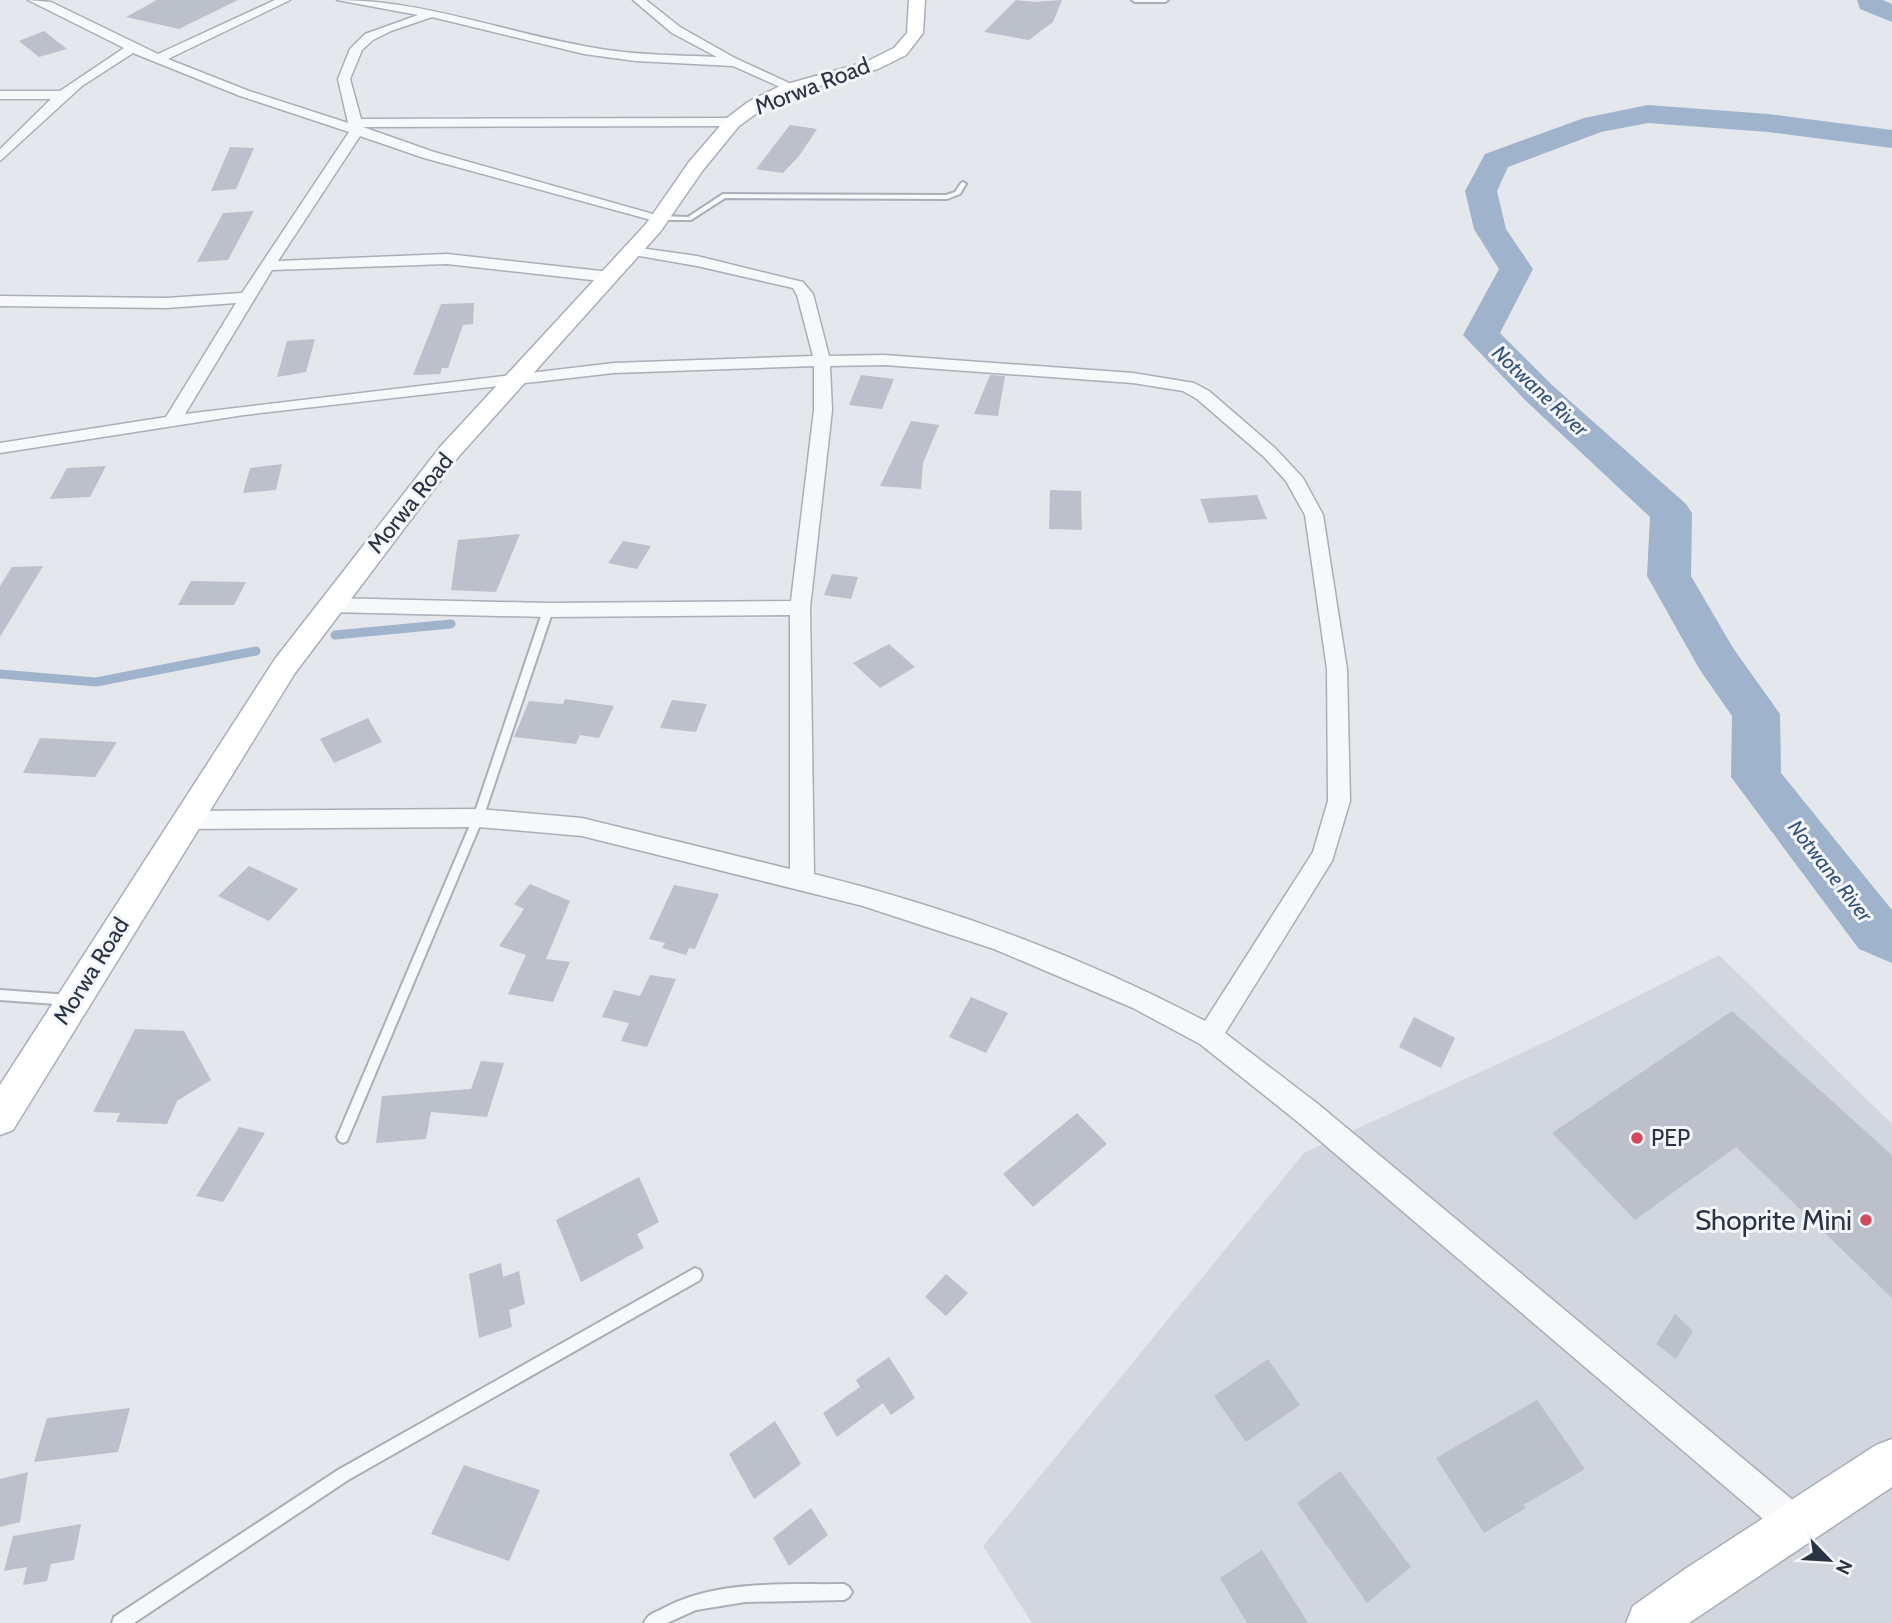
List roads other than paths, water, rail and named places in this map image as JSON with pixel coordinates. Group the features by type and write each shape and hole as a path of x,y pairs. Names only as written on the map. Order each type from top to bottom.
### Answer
{"main road":[{"name":"Morwa Road","path":"0,1118 285,666 329,605 450,452 633,251 696,166 733,122 753,106 793,88 867,66 900,50 915,36 917,0"},
{"path":"1650,1623 1697,1598 1795,1524 1892,1461"}],"street":[{"path":"34,0 55,2 133,48 250,97 356,126 429,155 660,218"},
{"path":"158,59 284,0"},
{"path":"343,0 434,14 584,50 672,60 735,62"},
{"path":"642,1 676,30 735,62 793,88"},
{"path":"172,421 356,126 344,79 356,49 369,37 387,28 434,14"},
{"path":"0,157 60,95 107,62 133,48"},
{"path":"0,95 60,95"},
{"path":"356,126 733,122"},
{"path":"633,251 697,261 798,285 805,294 822,359 823,410 800,608 802,879"},
{"path":"267,266 447,259 610,277"},
{"path":"0,301 166,303 247,297"},
{"path":"0,448 244,410 614,369 822,359 997,367 1133,378 1188,387 1203,395 1240,425 1294,478 1314,515 1337,669 1339,801 1325,855 1209,1036"},
{"path":"329,605 548,610 800,608"},
{"path":"186,820 478,818 582,827 802,879 1001,941 1142,1000 1209,1036 1308,1113 1795,1524"}],"lane":[{"path":"1135,0 1165,0"},
{"path":"660,218 688,219 723,197 773,193 947,197 958,193 963,184"},
{"path":"343,1137 478,818 548,610"},
{"path":"0,995 73,1001"},
{"path":"120,1623 343,1475 695,1275"},
{"path":"652,1623 664,1615 713,1599 763,1593 844,1592"}],"waterway":[{"name":"Notwane River","path":"1870,0 1869,4 1892,14"},
{"name":"Notwane River","path":"1892,139 1768,123 1648,114 1594,124 1496,161 1481,191 1490,229 1516,269 1481,335 1539,393 1671,513 1669,576 1716,659 1756,714 1756,777 1878,933 1892,940"},
{"path":"335,635 451,624"},
{"path":"0,674 96,682 256,651"}],"place":[{"name":"PEP","path":"1637,1138"},
{"name":"Shoprite Mini","path":"1866,1220"}]}
